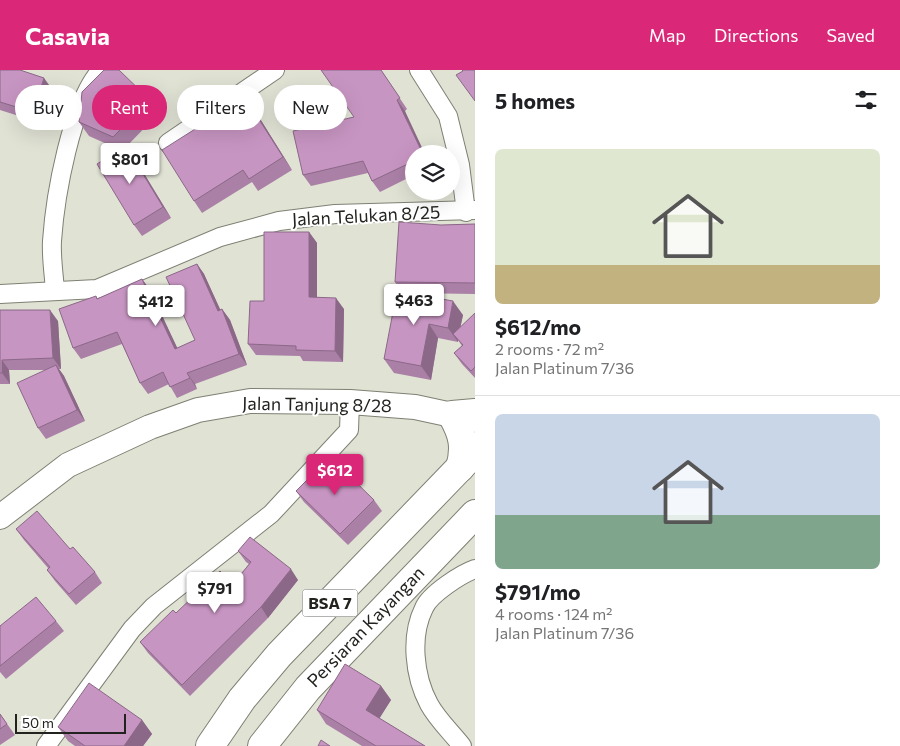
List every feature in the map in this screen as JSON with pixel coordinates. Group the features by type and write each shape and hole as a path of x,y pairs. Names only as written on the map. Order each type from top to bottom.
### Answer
{"main road":[{"path":"467,417 462,432 467,460"},
{"name":"BSA 7","path":"210,746 242,699 279,655 467,460"},
{"name":"Persiaran Kayangan","path":"262,746 308,688 475,514"}],"street":[{"path":"55,291 52,243 58,192 68,148 86,94 101,70"},
{"path":"168,143 275,70"},
{"path":"418,70 448,116 470,211"},
{"name":"Jalan Telukan 8/25","path":"0,294 97,289 220,237 279,221 335,214 470,211"},
{"name":"Jalan Tanjung 8/28","path":"0,517 68,465 150,426 198,410 250,401 350,402 415,407 467,417"},
{"path":"46,746 137,623 154,606 271,514 349,430 350,402"},
{"path":"462,746 429,703 417,667 415,635 424,606 441,590 466,572 475,569"}],"building":[{"path":"0,70 20,70 44,78 42,85 15,85 15,107 0,102"},
{"path":"104,70 119,70 134,85 92,85 92,128 82,123 82,92"},
{"path":"321,70 381,70 400,98 397,100 419,145 405,145 405,165 372,181 363,161 303,175 293,131 347,130 347,119 354,117 347,107 347,85 332,85"},
{"path":"462,70 475,70 475,101 456,75"},
{"path":"264,127 283,157 249,179 243,170 194,201 162,150 194,130 264,130"},
{"path":"97,130 120,130 113,137"},
{"path":"126,146 163,207 134,225 97,164"},
{"path":"399,222 441,225 475,224 475,283 395,282"},
{"path":"264,232 309,232 309,297 336,298 335,351 296,350 296,346 248,344 250,301 264,301"},
{"path":"197,264 218,311 222,309 239,354 187,373 190,378 170,387 163,372 140,383 117,332 73,348 59,309 96,296 97,299 142,279 175,349 195,340 166,277"},
{"path":"397,291 453,301 448,328 429,324 421,366 384,359"},
{"path":"0,310 50,310 53,358 2,360 2,373 0,373"},
{"path":"475,313 475,367 471,371 454,353 463,345 453,334"},
{"path":"56,365 77,410 38,428 17,383"},
{"path":"330,457 374,500 340,534 296,491"},
{"path":"37,511 70,549 73,547 95,572 69,594 47,570 50,567 16,529"},
{"path":"250,537 291,569 261,607 182,685 140,642 173,610 176,613 220,571 233,584 251,562 238,551"},
{"path":"36,597 56,621 0,666 0,626"},
{"path":"345,664 381,686 366,710 425,746 376,746 317,710"},
{"path":"89,683 142,720 124,746 85,746 58,727"},
{"path":"0,714 7,724 0,729"},
{"path":"321,740 330,746 318,746"}]}
